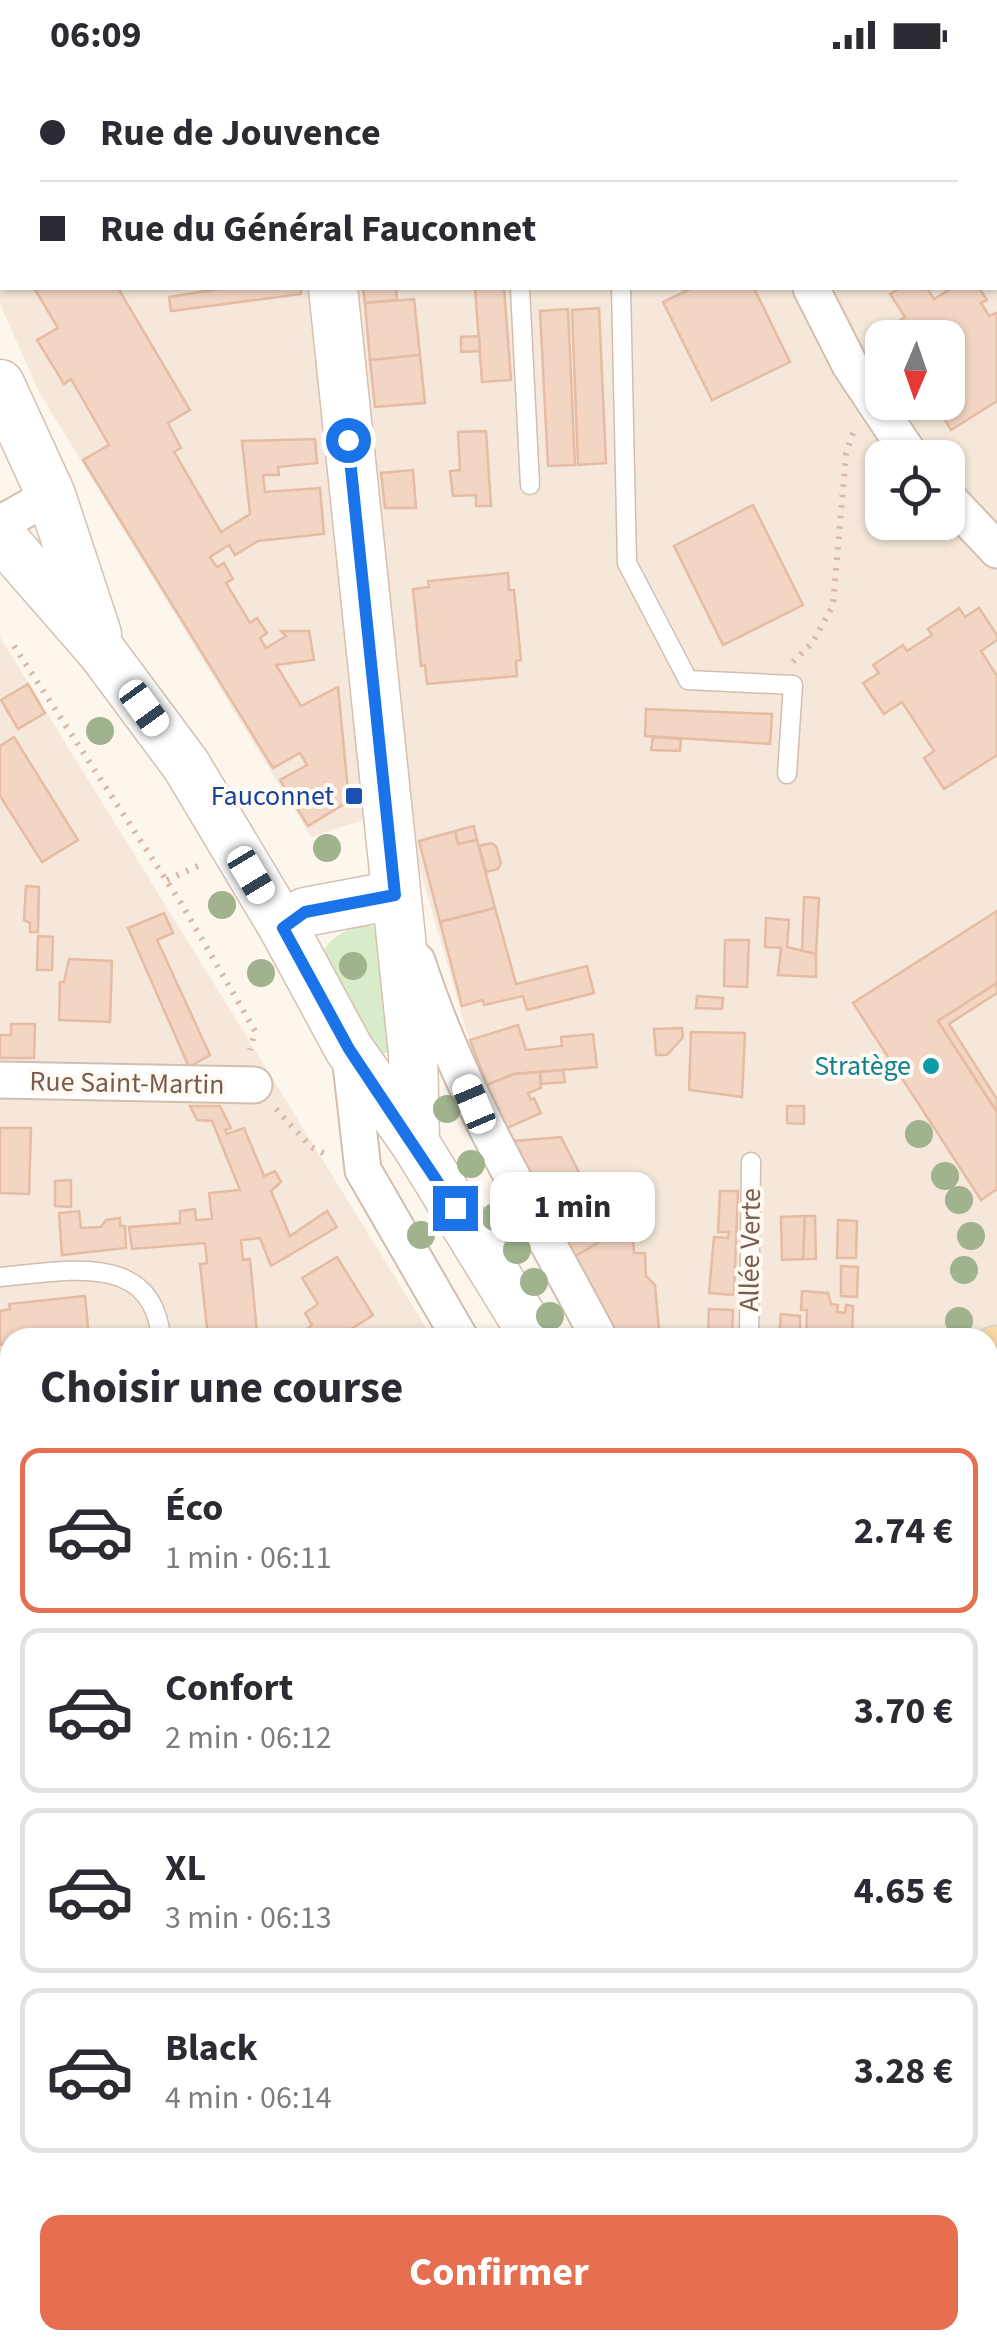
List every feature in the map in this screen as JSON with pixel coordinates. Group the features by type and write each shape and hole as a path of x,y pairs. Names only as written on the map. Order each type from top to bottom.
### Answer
{"main road":[{"path":"332,290 413,1053 415,1144"},
{"path":"0,384 51,495 102,652"},
{"path":"0,536 102,652 186,765 349,1049 415,1144 529,1328"},
{"path":"283,928 305,912 395,895"}],"street":[{"path":"812,290 865,386"},
{"path":"0,524 51,495"},
{"path":"965,516 997,550"},
{"path":"395,895 429,999 474,1104 595,1328"},
{"path":"349,1049 363,1170 454,1328"},
{"name":"Rue Saint-Martin","path":"0,1080 254,1085"}],"lane":[{"path":"520,290 530,485"},
{"path":"621,290 627,563 688,680 792,684 787,774"},
{"name":"Allée Verte","path":"749,1328 752,1162"},
{"path":"0,1278 83,1270 124,1278 150,1301 160,1328"}],"path":[{"path":"770,684 813,642 833,605 846,454 865,400"},
{"path":"14,646 174,892 255,1031 250,1044 254,1085 311,1147 363,1170"}],"shaded area":[{"path":"0,290 997,290 997,1328 605,1328 487,1102 402,807 311,837 39,392 0,304"},
{"path":"0,637 426,1328 0,1328"}],"green space":[{"path":"365,925 380,928 396,1053 382,1053 368,1040 319,960 337,936"}],"building":[{"path":"35,290 119,290 190,410 168,423 181,448 174,452 221,532 250,514 242,441 315,439 317,463 278,467 279,475 263,475 265,492 320,488 324,534 258,541 235,555 229,545 210,557 217,567 224,563 233,579 226,583 250,623 257,618 267,633 260,638 266,648 286,636 281,631 309,631 314,660 276,665 301,706 338,687 349,801 308,826 280,780 307,765 300,753 273,768 83,460 109,445 71,379 64,384 37,340 58,328"},
{"path":"213,290 301,290 301,294 171,311 169,297"},
{"path":"363,290 396,290 397,300 365,303"},
{"path":"475,290 504,290 511,380 482,382"},
{"path":"688,290 755,290 790,362 712,400 663,302"},
{"path":"897,290 928,290 934,299 949,290 980,290 987,300 981,303 989,316 997,315 997,401 951,430 945,420 965,420 965,320 900,320 905,317 890,294"},
{"path":"414,299 420,355 370,360 365,303"},
{"path":"599,308 606,463 578,465 572,310"},
{"path":"568,309 575,465 548,466 540,311"},
{"path":"479,336 480,351 461,352 461,337"},
{"path":"420,355 425,403 375,407 370,360"},
{"path":"486,431 491,506 476,506 476,495 453,496 450,471 460,470 458,432"},
{"path":"413,470 416,508 385,508 381,473"},
{"path":"753,505 803,605 723,645 674,546"},
{"path":"508,573 509,590 514,590 521,660 516,661 517,676 427,684 425,665 421,666 413,589 429,587 428,581"},
{"path":"959,608 965,617 979,608 997,635 997,640 981,651 997,676 997,755 944,789 924,758 934,751 902,702 884,714 863,683 879,673 873,665 903,645 907,651 932,635 928,629"},
{"path":"28,684 45,713 18,729 1,700"},
{"path":"646,709 772,714 770,744 645,736"},
{"path":"14,737 78,840 42,862 0,796 0,746"},
{"path":"653,737 681,739 680,751 651,750"},
{"path":"474,826 477,840 458,844 455,831"},
{"path":"455,831 458,844 477,840 495,908 440,922 419,841"},
{"path":"479,846 496,846 501,863 498,869 486,872"},
{"path":"26,886 39,887 38,932 30,932 30,923 24,920"},
{"path":"804,897 819,898 816,954 802,953"},
{"path":"495,908 516,984 587,966 594,993 527,1010 523,996 462,1006 440,922"},
{"name":"Stratège","path":"997,911 997,983 938,1021 997,1112 997,1189 981,1200 853,1003"},
{"path":"164,913 173,933 157,940 210,1055 189,1067 128,928"},
{"path":"766,918 789,920 787,947 816,954 816,977 778,975 781,948 765,947"},
{"path":"38,936 53,937 52,970 37,970"},
{"path":"725,940 749,940 747,987 724,986"},
{"path":"69,959 112,961 110,1022 59,1020 60,982 64,982"},
{"path":"997,983 997,993 949,1024 997,1099 997,1112 938,1021"},
{"path":"697,996 723,998 722,1009 696,1008"},
{"path":"11,1024 35,1024 34,1058 0,1058 0,1035 11,1035"},
{"path":"518,1025 526,1050 562,1046 561,1037 593,1034 597,1067 514,1074 487,1085 470,1040"},
{"path":"682,1028 683,1037 667,1055 656,1055 654,1029"},
{"path":"691,1032 745,1033 742,1097 689,1090"},
{"path":"563,1070 565,1082 541,1084 540,1072"},
{"path":"540,1072 541,1088 528,1093 541,1113 507,1128 487,1085 514,1074"},
{"path":"190,1106 220,1106 231,1128 225,1130 227,1134 244,1128 264,1176 275,1171 281,1182 271,1191 290,1236 327,1211 337,1227 271,1266 260,1238 241,1240 243,1260 250,1259 257,1328 207,1328 200,1264 207,1263 205,1243 132,1249 129,1227 180,1223 180,1211 195,1209 196,1220 212,1219 209,1193 240,1190 212,1121 197,1120"},
{"path":"787,1106 804,1106 804,1124 787,1123"},
{"path":"0,1128 31,1128 29,1194 0,1193"},
{"path":"561,1137 585,1184 540,1192 513,1141"},
{"path":"71,1180 71,1207 55,1206 55,1181"},
{"path":"628,1180 632,1223 617,1232 613,1206 598,1198 596,1183"},
{"path":"720,1191 738,1191 734,1295 709,1293 714,1237 728,1238 729,1232 718,1232"},
{"path":"592,1197 612,1235 574,1257 553,1216"},
{"path":"79,1211 81,1228 101,1227 106,1220 120,1218 120,1226 125,1226 126,1248 62,1255 59,1213"},
{"path":"805,1216 803,1259 782,1260 781,1217"},
{"path":"805,1216 815,1216 816,1259 803,1259"},
{"path":"838,1220 857,1221 856,1258 837,1258"},
{"path":"632,1223 634,1253 645,1253 646,1276 655,1285 659,1328 613,1328 574,1257"},
{"path":"337,1257 373,1315 353,1328 308,1328 312,1325 305,1313 318,1304 302,1278"},
{"path":"841,1266 858,1267 857,1297 841,1296"},
{"path":"802,1291 828,1293 831,1304 838,1305 837,1312 845,1313 846,1305 853,1306 852,1328 806,1328 807,1310 801,1310"},
{"path":"85,1296 88,1328 0,1328 0,1311 10,1309 9,1304"},
{"path":"709,1309 733,1310 732,1328 708,1328"},
{"path":"781,1314 800,1316 800,1328 780,1328"}],"place":[{"name":"Fauconnet","path":"354,796"},
{"name":"Stratège","path":"931,1066"}],"route":[{"path":"348,440 395,895 305,912 283,928 349,1049 455,1208"}]}
